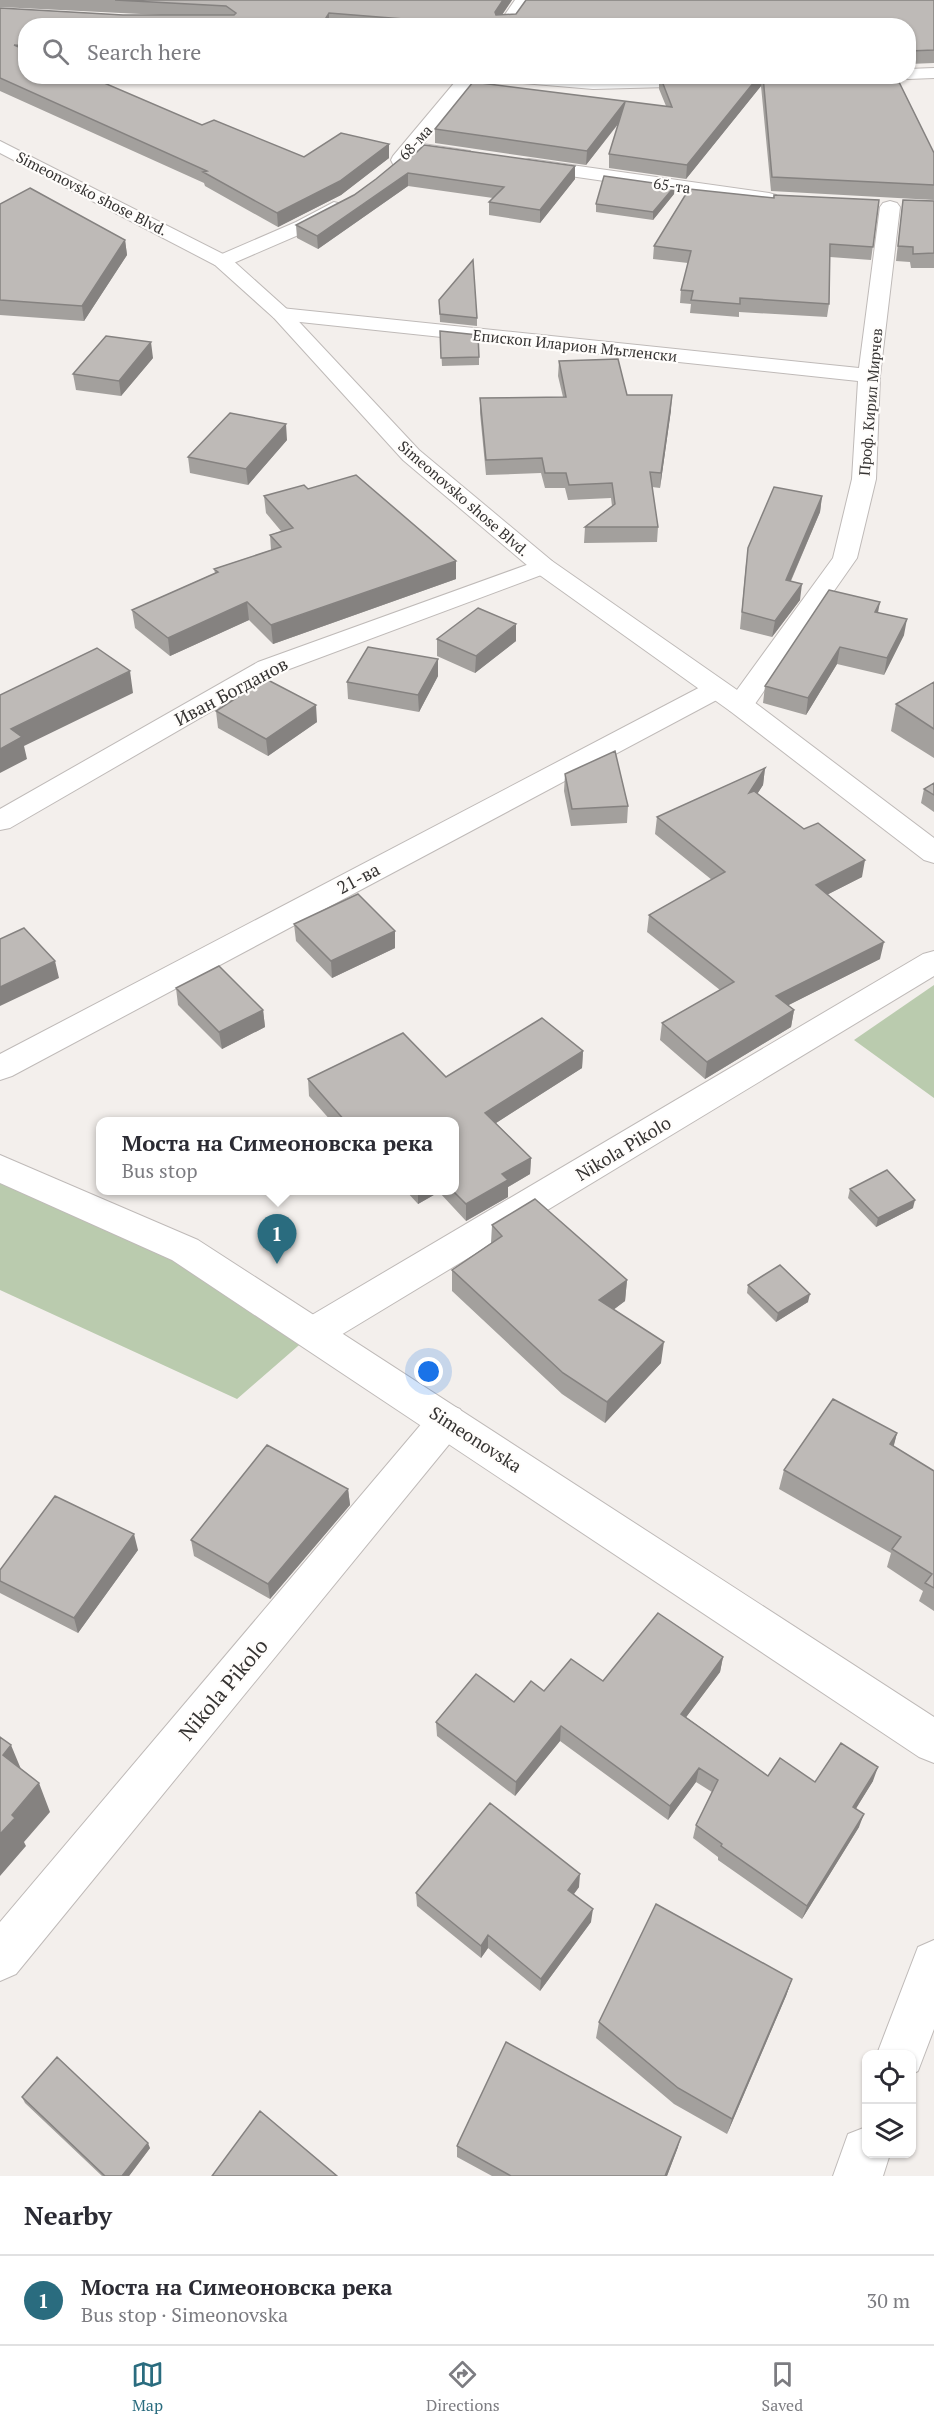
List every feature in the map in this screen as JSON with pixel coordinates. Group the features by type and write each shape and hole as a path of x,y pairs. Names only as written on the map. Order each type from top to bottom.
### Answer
{"street":[{"path":"511,18 523,0"},
{"path":"916,74 934,73"},
{"name":"68-ма","path":"389,170 412,148 464,84"},
{"name":"Simeonovsko shose Blvd.","path":"0,146 222,261 281,314 411,454 543,566 728,697 934,853"},
{"path":"412,148 482,158"},
{"name":"65-та","path":"516,163 783,201"},
{"path":"222,261 303,226 354,196"},
{"name":"Проф. Кирил Мирчев","path":"728,697 845,558 864,479 869,376 901,208 867,206"},
{"name":"Епископ Иларион Мъгленски","path":"281,314 869,376"},
{"name":"Иван Богданов","path":"0,821 267,668 543,566"},
{"name":"21-ва","path":"0,1068 728,697"},
{"name":"Nikola Pikolo","path":"313,1334 934,962"},
{"name":"Simeonovska","path":"0,1168 185,1250 934,1742"},
{"name":"Nikola Pikolo","path":"0,1958 447,1420"},
{"path":"903,2050 934,1963"},
{"path":"858,2176 865,2158"}],"green space":[{"path":"934,985 934,1098 854,1040"},
{"path":"0,1168 313,1333 237,1399 0,1290"}],"building":[{"path":"115,0 503,0 495,12 496,15 516,14 526,0 934,0 934,50 916,51 916,18 391,18 329,13 326,18 18,18 18,45 14,45 18,47 18,84 107,84 202,125 214,120 304,157 341,133 389,144 340,181 277,213 203,172 207,171 0,78 0,8 123,15 234,15 236,13 226,6"},
{"path":"471,84 489,84 672,107 663,84 753,84 687,165 609,154 625,102 587,151 435,129"},
{"path":"764,84 900,84 934,153 934,185 772,177"},
{"path":"424,145 575,166 540,210 489,202 504,187 408,173 317,236 296,225 354,195 410,151 417,152"},
{"path":"604,176 675,186 653,212 596,204"},
{"path":"30,188 125,240 82,306 0,300 0,204"},
{"path":"689,189 774,198 774,195 879,200 873,247 830,244 829,304 740,298 740,304 691,300 693,291 681,290 691,251 654,246"},
{"path":"903,200 934,201 934,253 913,254 913,247 898,246"},
{"path":"473,260 477,318 440,314 439,300"},
{"path":"440,331 478,335 479,357 441,358"},
{"path":"106,336 151,342 119,381 73,374"},
{"path":"618,359 627,395 672,395 661,473 650,472 658,527 585,527 615,504 612,483 569,485 566,473 545,473 542,458 486,460 480,398 566,397 559,361"},
{"path":"230,413 286,424 246,469 188,457"},
{"path":"356,475 456,561 271,625 247,602 168,638 132,610 218,572 214,569 281,547 270,535 293,528 264,496 304,485 308,489"},
{"path":"774,487 822,496 786,580 802,584 775,621 742,612 748,548"},
{"path":"829,590 880,602 875,612 907,619 887,658 840,647 808,698 765,686"},
{"path":"478,608 516,624 476,656 437,639"},
{"path":"368,647 438,659 418,695 347,682"},
{"path":"97,648 130,671 11,729 22,737 0,749 0,695"},
{"path":"266,679 316,705 266,739 216,711"},
{"path":"934,682 934,729 896,704"},
{"path":"615,751 628,806 572,809 565,774"},
{"path":"765,768 749,793 754,791 804,829 818,823 865,860 816,885 884,942 776,996 794,1010 707,1062 662,1023 734,982 649,915 725,872 657,817"},
{"path":"934,783 934,795 924,789"},
{"path":"358,894 395,931 331,961 294,924"},
{"path":"24,928 55,961 0,987 0,939"},
{"path":"219,966 263,1010 219,1032 176,988"},
{"path":"542,1018 583,1051 485,1113 531,1158 502,1174 508,1180 466,1204 457,1195 459,1195 459,1117 342,1117 308,1079 403,1033 446,1077"},
{"path":"887,1170 915,1200 878,1218 850,1189"},
{"path":"535,1199 627,1280 599,1300 664,1342 607,1402 563,1373 452,1270 502,1236 492,1225"},
{"path":"780,1265 810,1294 778,1313 748,1285"},
{"path":"833,1399 897,1433 890,1444 934,1471 934,1588 925,1583 932,1574 892,1549 901,1537 784,1470"},
{"path":"267,1445 348,1489 268,1584 191,1540"},
{"path":"55,1496 134,1534 74,1618 0,1581 0,1570"},
{"path":"658,1613 723,1657 681,1714 768,1776 780,1758 815,1782 841,1743 878,1767 853,1807 864,1814 807,1906 721,1846 722,1844 696,1825 718,1780 699,1768 670,1806 561,1726 516,1782 436,1722 476,1674 514,1702 531,1681 544,1691 571,1659 603,1681"},
{"path":"0,1737 11,1745 3,1755 39,1783 12,1815 15,1818 0,1834"},
{"path":"490,1803 580,1874 568,1890 593,1909 541,1979 488,1935 481,1946 416,1893"},
{"path":"656,1904 792,1979 732,2119 678,2088 599,2022"},
{"path":"506,2042 681,2137 665,2176 511,2176 457,2146"},
{"path":"57,2057 148,2143 122,2176 105,2176 22,2097"},
{"path":"260,2111 337,2176 212,2176"}],"place":[{"name":"Моста на Симеоновска река","path":"277,1264"}]}
